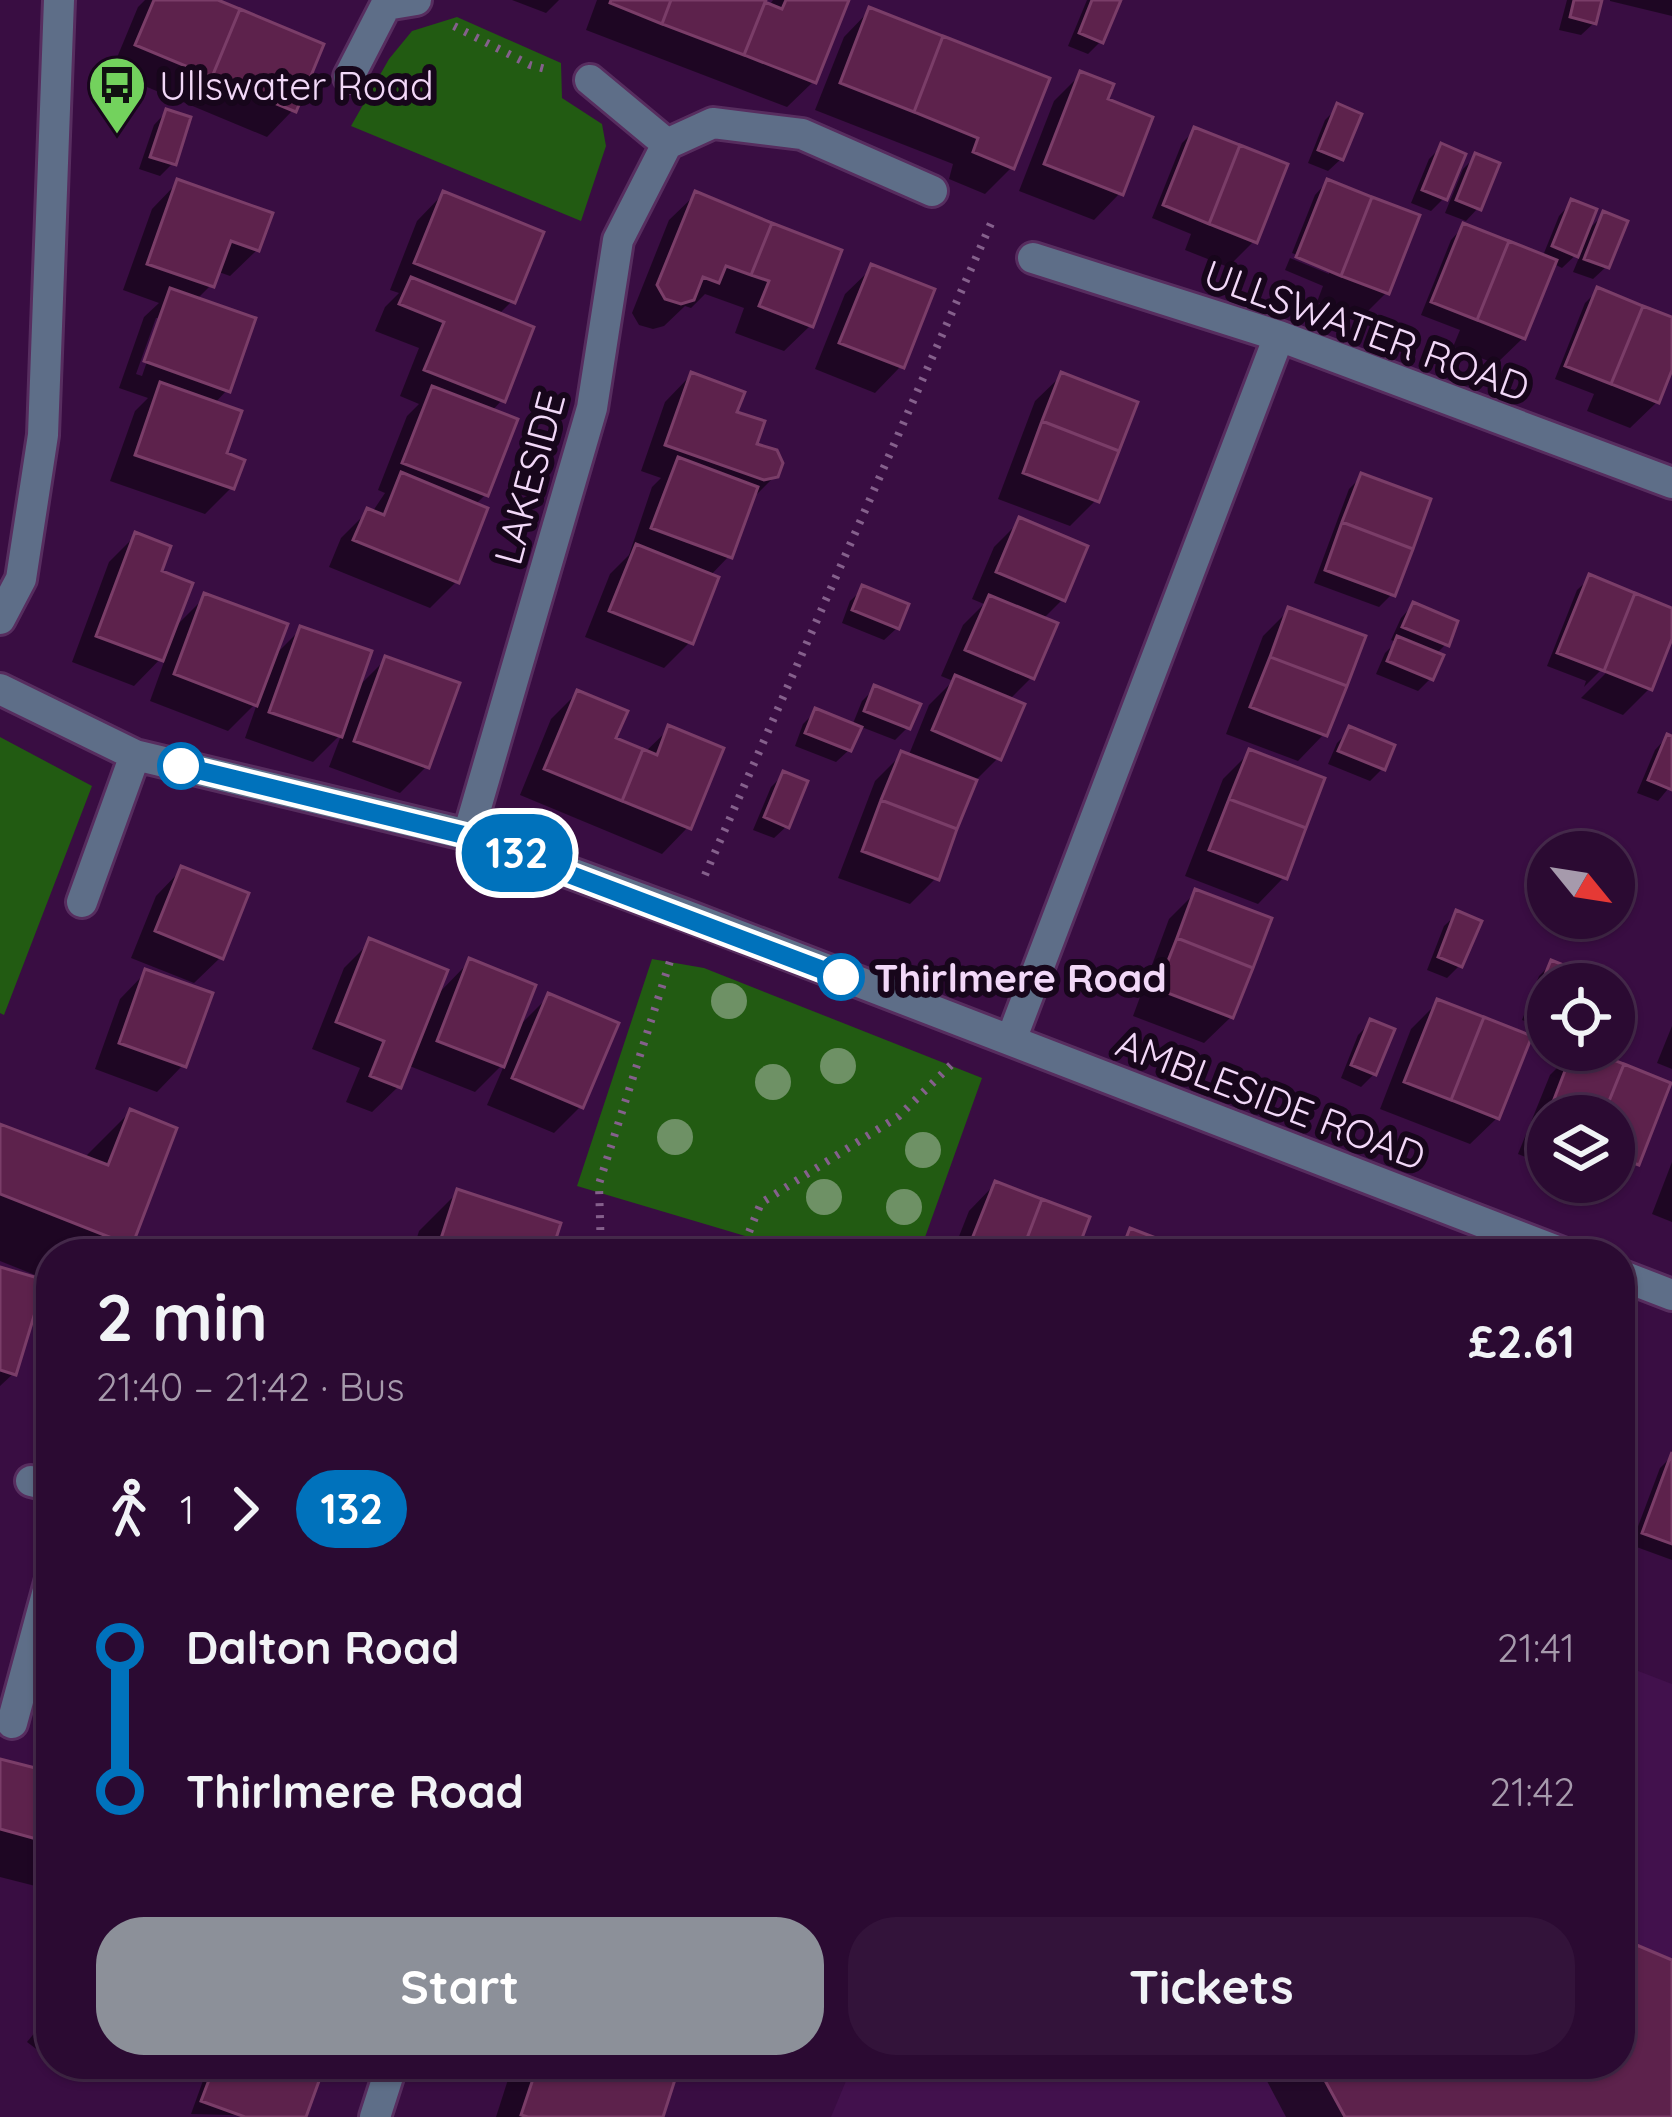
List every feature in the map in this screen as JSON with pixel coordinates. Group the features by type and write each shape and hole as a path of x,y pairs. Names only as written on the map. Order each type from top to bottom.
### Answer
{"street":[{"path":"0,619 21,579 43,436 58,0"},
{"path":"349,77 394,2"},
{"path":"590,80 667,144 713,123 802,134 932,191"},
{"name":"LAKESIDE","path":"468,836 592,408 618,240 667,144"},
{"name":"ULLSWATER ROAD","path":"1033,258 1279,336 1672,483"},
{"path":"1011,1040 1279,336"},
{"name":"AMBLESIDE ROAD","path":"0,689 135,755 468,836 1525,1239"},
{"path":"82,902 135,755"},
{"path":"1635,1281 1672,1295"},
{"path":"12,1723 36,1634"},
{"path":"377,2117 388,2079"}],"path":[{"path":"446,22 530,65 590,80"},
{"path":"601,1239 599,1184 685,915 994,219"},
{"path":"746,1239 761,1203 899,1116 946,1072 974,1029"}],"shaded area":[{"path":"1635,1670 1672,1684 1672,2117 831,2117 847,2079 1635,2079"}],"green space":[{"path":"457,17 561,63 562,98 602,124 606,146 581,221 351,126 389,59 412,31"},
{"path":"0,737 92,786 4,1015 0,1013"},
{"path":"652,959 704,968 982,1078 924,1239 755,1239 577,1186"}],"building":[{"path":"154,0 218,0 240,9 212,77 135,45"},
{"path":"611,0 671,0 662,24"},
{"path":"671,0 766,0 744,55 662,24"},
{"path":"786,0 849,0 816,83 744,55 765,2 782,9"},
{"path":"1092,0 1121,0 1103,43 1079,33"},
{"path":"1574,0 1602,0 1596,24 1570,17"},
{"path":"869,7 943,36 914,112 840,83"},
{"path":"240,9 324,44 296,112 212,77"},
{"path":"943,36 1050,78 1014,169 973,152 978,138 914,112"},
{"path":"1080,71 1114,84 1108,99 1153,117 1123,195 1044,164"},
{"path":"1337,103 1362,114 1343,160 1318,150"},
{"path":"166,109 191,117 176,165 150,157"},
{"path":"1194,127 1240,145 1209,224 1163,205"},
{"path":"1441,143 1466,154 1447,200 1422,190"},
{"path":"1240,145 1288,164 1257,243 1209,224"},
{"path":"1475,153 1500,163 1481,210 1456,200"},
{"path":"177,179 273,213 259,251 231,241 214,287 147,264"},
{"path":"1327,179 1372,197 1341,276 1296,257"},
{"path":"443,191 544,232 515,303 414,263"},
{"path":"695,191 772,223 751,275 726,266 719,283 703,277 694,300 681,304 665,299 657,285"},
{"path":"1372,197 1420,215 1389,294 1341,276"},
{"path":"1571,199 1597,209 1578,257 1552,246"},
{"path":"1603,211 1628,221 1609,268 1584,259"},
{"path":"772,223 842,250 813,327 759,306 769,281 751,275"},
{"path":"1463,223 1509,241 1477,320 1431,302"},
{"path":"1509,241 1557,260 1525,339 1477,320"},
{"path":"871,264 935,289 904,368 839,343"},
{"path":"411,277 534,327 505,402 424,370 444,322 399,304"},
{"path":"1597,287 1643,306 1611,384 1565,366"},
{"path":"170,288 256,318 230,392 144,361"},
{"path":"1643,306 1672,317 1672,370 1659,403 1611,384"},
{"path":"691,372 745,392 737,412 765,421 757,444 777,450 783,463 778,477 764,480 665,445"},
{"path":"1061,372 1138,402 1119,451 1042,421"},
{"path":"160,382 242,411 227,453 245,460 234,489 135,455"},
{"path":"432,386 518,419 488,496 402,463"},
{"path":"1042,421 1119,451 1099,502 1023,473"},
{"path":"678,457 758,487 732,558 651,528"},
{"path":"401,472 488,508 459,583 353,540 367,508 384,515"},
{"path":"1361,473 1431,499 1413,549 1342,522"},
{"path":"1019,517 1088,546 1065,601 996,572"},
{"path":"1342,522 1413,549 1395,596 1325,570"},
{"path":"135,532 171,546 162,571 193,583 163,661 96,636"},
{"path":"636,544 719,577 693,644 609,611"},
{"path":"1589,574 1635,593 1604,671 1557,653"},
{"path":"862,585 909,604 899,629 852,610"},
{"path":"204,593 288,624 257,706 174,674"},
{"path":"1635,593 1672,608 1672,639 1652,690 1604,671"},
{"path":"989,595 1058,623 1034,679 965,650"},
{"path":"1413,602 1458,621 1449,646 1402,627"},
{"path":"1288,607 1366,636 1347,686 1270,657"},
{"path":"300,626 372,651 342,737 269,712"},
{"path":"1397,636 1444,655 1433,680 1387,661"},
{"path":"385,656 460,683 429,768 354,741"},
{"path":"1270,657 1347,686 1327,736 1250,707"},
{"path":"955,675 1025,704 1001,760 932,730"},
{"path":"874,685 921,704 910,729 864,711"},
{"path":"577,690 628,711 616,738 643,749 622,801 544,769"},
{"path":"815,708 862,727 851,751 805,733"},
{"path":"668,725 724,748 691,829 622,801 643,749 657,755"},
{"path":"1349,726 1395,745 1385,770 1338,751"},
{"path":"1667,734 1672,736 1672,790 1648,780"},
{"path":"1249,749 1325,778 1306,828 1229,799"},
{"path":"901,751 977,780 957,829 881,800"},
{"path":"783,771 808,781 789,828 764,817"},
{"path":"1229,799 1306,828 1287,879 1209,850"},
{"path":"881,800 957,829 939,880 862,851"},
{"path":"181,866 249,893 223,959 155,931"},
{"path":"1195,889 1272,918 1253,968 1177,938"},
{"path":"1456,910 1482,921 1462,967 1438,957"},
{"path":"369,938 448,970 401,1088 370,1076 384,1041 336,1022"},
{"path":"1177,938 1253,968 1233,1018 1157,989"},
{"path":"469,958 536,985 504,1067 437,1041"},
{"path":"145,969 213,993 186,1067 119,1043"},
{"path":"548,993 619,1023 583,1108 512,1078"},
{"path":"1437,999 1484,1017 1451,1100 1404,1082"},
{"path":"1484,1017 1527,1034 1527,1049 1499,1119 1451,1100"},
{"path":"1370,1019 1395,1029 1376,1075 1351,1065"},
{"path":"1635,1068 1671,1083 1639,1165 1635,1164 1635,1095 1611,1095 1621,1071"},
{"path":"1565,1071 1621,1071 1611,1095 1556,1095"},
{"path":"130,1109 177,1128 135,1239 114,1239 0,1194 0,1124 108,1165"},
{"path":"995,1181 1042,1199 1027,1239 972,1239"},
{"path":"457,1189 561,1223 556,1239 441,1239"},
{"path":"1042,1199 1090,1217 1082,1239 1027,1239"},
{"path":"1130,1228 1158,1239 1126,1239"},
{"path":"0,1267 36,1277 36,1309 16,1375 0,1370"},
{"path":"1672,1452 1672,1544 1642,1533"},
{"path":"0,1759 36,1768 36,1839 0,1829"},
{"path":"1635,1944 1672,1960 1672,2117 1345,2117 1324,2079 1635,2079"},
{"path":"209,2079 319,2081 306,2117 245,2117 201,2101"},
{"path":"533,2079 675,2079 663,2117 521,2115"}],"bus line":[{"name":"132","path":"181,766 468,836 841,977"}],"place":[{"name":"Ullswater Road","path":"117,136"},
{"name":"Thirlmere Road","path":"841,977"}]}
